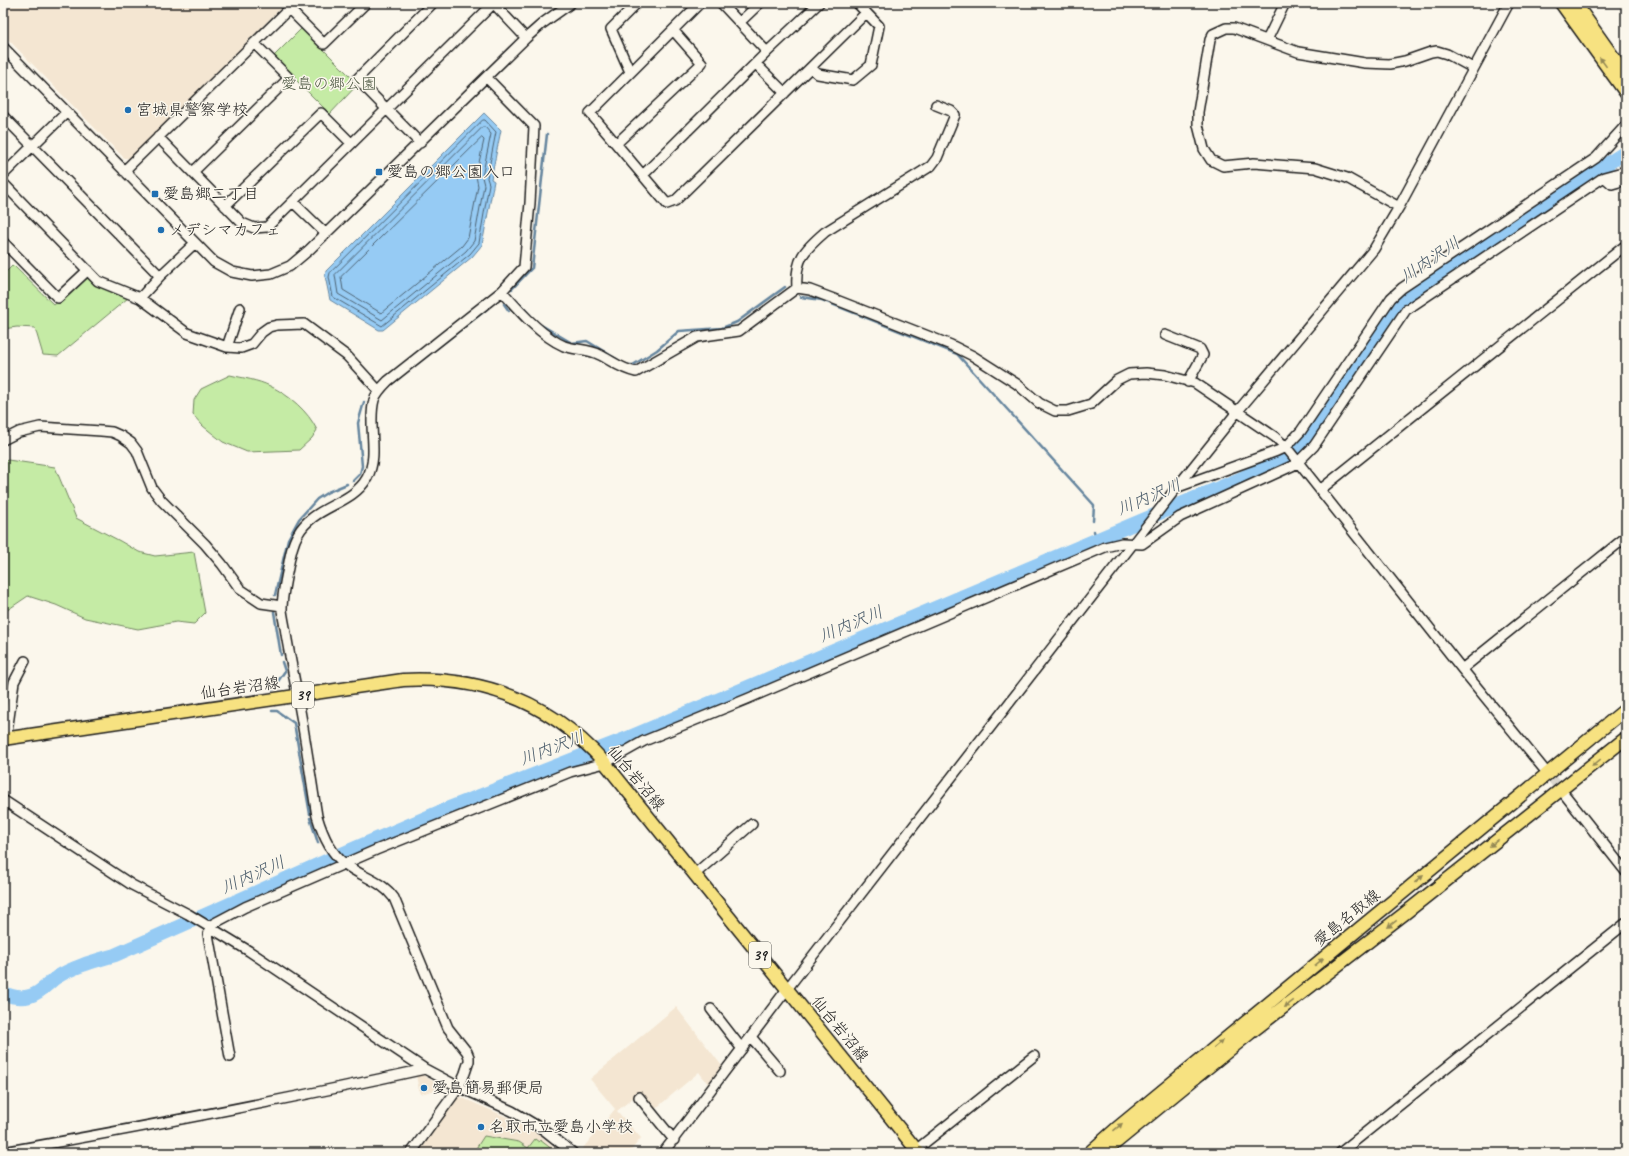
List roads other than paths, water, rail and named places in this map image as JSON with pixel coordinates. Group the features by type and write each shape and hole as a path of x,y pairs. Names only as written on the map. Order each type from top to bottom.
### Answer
{"main road":[{"path":"1561,3 1626,93"},
{"path":"1574,3 1626,75"},
{"name":"仙台岩沼線","path":"5,739 403,680 426,679 457,681 482,686 520,699 557,720 587,745 602,761 695,874 916,1152"},
{"name":"愛島名取線","path":"1089,1153 1116,1128 1626,709"},
{"name":"愛島名取線","path":"1103,1153 1250,1033 1404,914 1626,738"}],"street":[{"path":"124,171 292,6 324,44 366,3"},
{"path":"420,143 357,79 432,3"},
{"path":"158,137 242,223 254,228 267,227 351,142 494,3 526,38"},
{"path":"3,47 214,262 232,272 252,276 271,274 290,266 310,250 526,38 571,3"},
{"path":"630,72 611,29 637,3"},
{"path":"700,3 590,113 617,143 667,204 675,201 866,13"},
{"path":"722,3 767,52"},
{"path":"740,22 760,3"},
{"path":"644,175 767,52 819,3"},
{"path":"811,68 818,74 853,80 871,65 879,26 857,3"},
{"path":"1267,40 1285,3"},
{"path":"663,1153 787,989 1140,534 1237,412 1359,269 1374,249 1399,207 1509,3"},
{"path":"1399,207 1347,178 1315,168 1254,163 1223,166 1211,160 1207,155 1200,137 1198,112 1212,34 1226,28 1234,28 1298,52 1365,63 1390,64 1437,51 1473,68"},
{"path":"617,143 702,62 672,30"},
{"path":"193,172 289,78 254,43"},
{"path":"756,64 785,93"},
{"path":"411,1153 459,1087 467,1067 469,1056 448,1028 394,898 388,889 344,863 324,836 317,816 298,696 288,652 282,606 292,546 301,528 310,518 345,498 361,486 367,478 371,469 373,453 372,416 374,400 379,391 388,380 502,291 524,267 530,203 534,126 486,78"},
{"path":"797,288 797,266 802,256 815,240 825,232 931,166 937,158 955,115 951,111 936,105"},
{"path":"3,175 67,112"},
{"path":"225,206 321,113 351,142"},
{"path":"3,116 160,276"},
{"path":"1177,487 1287,448 1301,431 1396,293 1596,158 1626,125"},
{"path":"209,926 245,907 344,863 570,772 602,761 644,741 747,699 1105,547 1122,543 1142,544 1185,514 1292,466 1314,446 1406,310 1604,177 1626,171"},
{"path":"1604,177 1612,184 1626,180"},
{"path":"3,183 98,282 140,298 187,333 227,347 241,348 248,346 268,328 277,325 304,324 347,356 379,391"},
{"path":"293,202 326,234"},
{"path":"3,242 58,298 88,270"},
{"path":"140,298 160,276 195,243"},
{"path":"1320,490 1626,245"},
{"path":"502,291 521,313 550,337 563,345 599,354 622,368 636,372 696,337 739,331 797,288 822,294 951,345 973,356 1017,384 1039,403 1055,411 1068,411 1091,404 1117,380 1136,372 1165,375 1195,383 1275,437 1287,448 1462,669 1543,768"},
{"path":"227,347 240,308"},
{"path":"1165,335 1200,349 1203,355 1188,382"},
{"path":"3,440 19,432 40,427 112,432 121,436 131,443 137,451 152,488 161,500 205,544 240,589 253,599 262,603 282,606"},
{"path":"1462,669 1626,537"},
{"path":"5,739 14,682 25,661"},
{"path":"1564,795 1626,872"},
{"path":"3,800 132,885 188,914 249,951 425,1069 512,1112 544,1130 573,1153"},
{"path":"695,874 752,824"},
{"path":"1340,1153 1626,923"},
{"path":"209,926 208,934 230,1057"},
{"path":"711,1010 742,1049"},
{"path":"751,1037 780,1071"},
{"path":"916,1152 1034,1056"},
{"path":"8,1152 146,1127 331,1090 425,1069"},
{"path":"639,1097 674,1140"}],"water":[{"path":"484,113 501,130 491,179 494,181 482,245 472,257 383,330 379,330 330,300 325,276 326,271"}],"waterway":[{"path":"512,289 532,268 547,134"},
{"name":"川内沢川","path":"3,993 19,997 34,995 57,977 71,970 115,955 449,808 630,737 1240,479 1298,451 1314,430 1346,380 1406,297 1626,152"},
{"path":"625,365 633,365 657,350 679,331 722,328 737,322 785,287"},
{"path":"801,297 822,300 957,354 1094,505 1093,521"},
{"path":"518,302 530,315"},
{"path":"504,304 509,311"},
{"path":"390,385 487,309"},
{"path":"536,322 572,343 587,341 618,360"},
{"path":"353,481 360,474 362,466 358,423 364,402"},
{"path":"275,595 288,539 299,519 317,499 328,492 347,484"},
{"path":"1094,531 1096,539"},
{"path":"274,612 281,655"},
{"path":"272,690 285,671 282,662"},
{"path":"272,711 277,711 294,723 310,814"},
{"path":"310,818 318,843"},
{"name":"川内沢川","path":"328,856 331,860"}],"tunnel":[{"path":"1544,769 1564,794"}],"place":[{"name":"宮城県警察学校","path":"128,110"},
{"name":"愛島の郷公園入口","path":"379,172"},
{"name":"愛島郷二丁目","path":"155,194"},
{"name":"メデシマカフェ","path":"161,230"},
{"name":"愛島簡易郵便局","path":"424,1088"},
{"name":"名取市立愛島小学校","path":"481,1127"}],"park label":[{"name":"愛島の郷公園","path":"329,84"}]}
